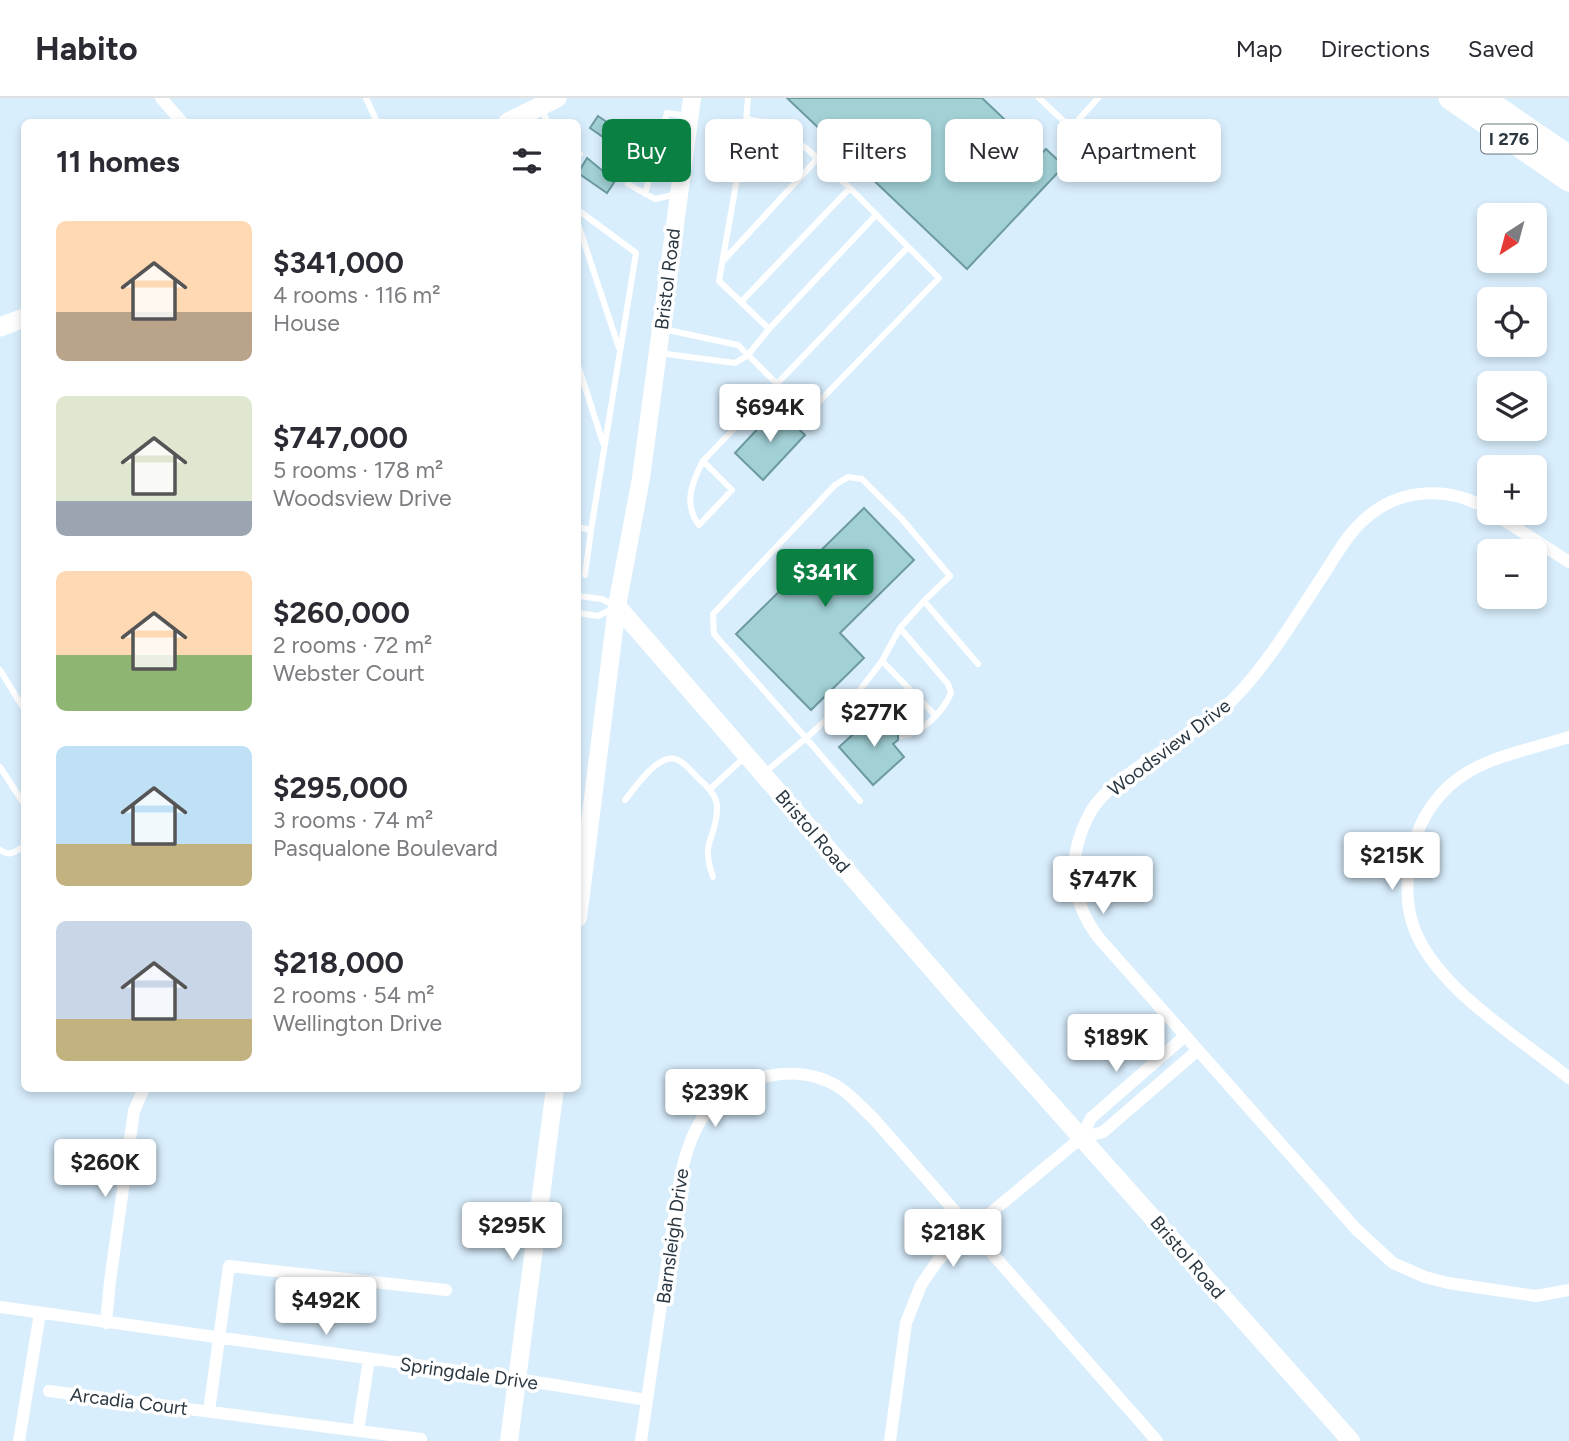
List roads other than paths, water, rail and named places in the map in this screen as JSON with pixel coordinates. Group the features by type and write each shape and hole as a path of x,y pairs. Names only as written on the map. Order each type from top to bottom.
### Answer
{"highway":[{"name":"I 276","path":"1450,98 1569,180"},
{"name":"I 276","path":"1483,98 1569,157"}],"main road":[{"name":"Bristol Road","path":"692,98 641,478 617,606 1081,1138 1351,1441"},
{"path":"517,119 548,109"},
{"path":"0,327 21,319"},
{"path":"581,894 617,606"},
{"path":"509,1441 554,1092"}],"street":[{"path":"161,98 179,119"},
{"name":"Woodsview Drive","path":"1477,505 1452,493 1412,495 1397,499 1365,518 1338,552 1244,688 1223,710 1119,781 1091,810 1076,848 1074,885 1082,914 1098,937 1356,1229 1394,1263 1405,1270 1448,1283 1536,1296 1569,1290"},
{"name":"Woodsview Drive","path":"1512,525 1569,562"},
{"path":"1569,737 1488,762 1450,784 1436,800 1415,839 1408,884 1411,921 1427,953 1454,986 1569,1078"},
{"path":"890,1441 901,1345 921,1284 938,1260 1081,1138 1091,1118 1185,1036"},
{"path":"1081,1138 1103,1132 1198,1050"},
{"name":"Barnsleigh Drive","path":"641,1441 683,1159 690,1138 707,1112 724,1094 746,1080 777,1074 801,1074 828,1081 846,1093 881,1127 1157,1441"},
{"path":"106,1323 134,1111 142,1092"},
{"name":"Arcadia Court","path":"209,1411 229,1266 446,1290"},
{"name":"Springdale Drive","path":"0,1307 517,1379 647,1400"},
{"path":"19,1441 40,1313"},
{"path":"358,1431 369,1360"},
{"name":"Arcadia Court","path":"49,1391 421,1439"}],"lane":[{"path":"366,98 376,119"},
{"path":"747,119 748,98"},
{"path":"1039,98 1071,128 1098,98"},
{"path":"645,194 667,113 690,116"},
{"path":"722,261 817,159"},
{"path":"736,182 719,281 769,329"},
{"path":"661,329 738,345 807,414 939,278 843,182"},
{"path":"628,184 655,200 679,193"},
{"path":"741,302 849,188"},
{"path":"581,212 636,253 585,575"},
{"path":"658,353 735,363 748,355 876,215"},
{"path":"581,233 620,349"},
{"path":"703,461 732,490 699,525 694,518 690,502 691,482 703,461 908,247"},
{"path":"581,374 604,447"},
{"path":"763,774 806,738 860,690 882,661 900,628 950,576 901,518 862,479 848,477 835,485 713,614 714,634 806,738 860,801"},
{"path":"581,528 591,530"},
{"path":"581,596 602,599 617,606"},
{"path":"924,601 978,664"},
{"path":"581,613 598,616 617,606"},
{"path":"900,628 948,684 951,692 947,703 921,729 909,736 902,736"},
{"path":"882,661 935,715"},
{"path":"0,670 21,704"},
{"path":"860,690 888,721"},
{"path":"709,789 747,755"},
{"path":"625,800 659,763 672,758 687,767 709,789 718,808 706,858 713,877"},
{"path":"0,767 21,799"},
{"path":"0,850 5,854 12,854 21,848"}]}
